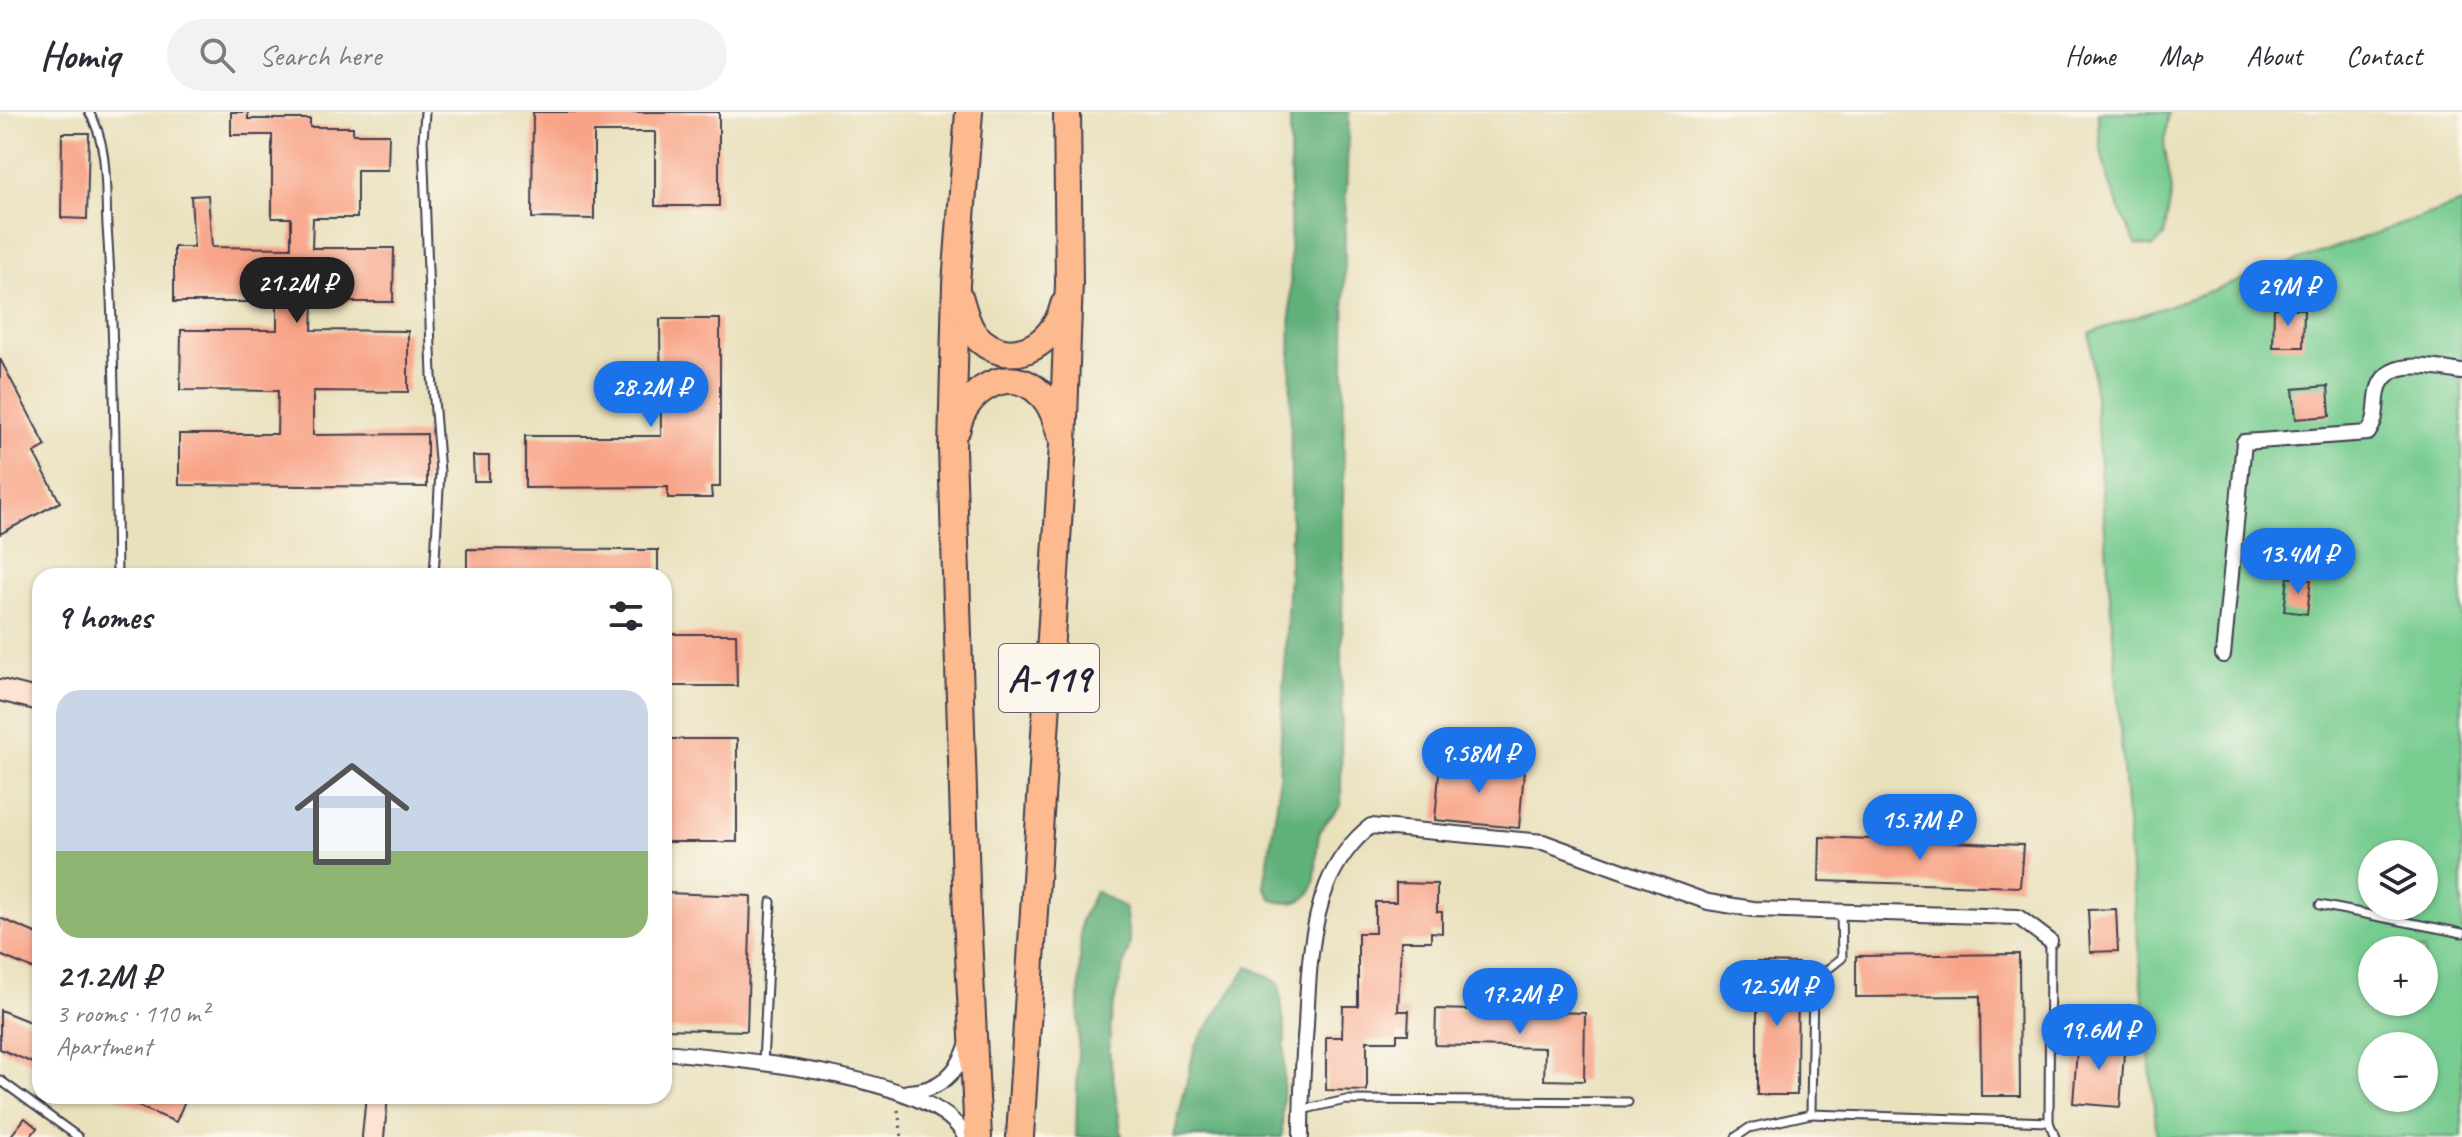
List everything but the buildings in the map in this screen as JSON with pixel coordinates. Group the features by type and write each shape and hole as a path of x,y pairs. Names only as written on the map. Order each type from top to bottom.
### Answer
{"highway":[{"name":"А-119","path":"969,112 956,284 952,449 978,1137"},
{"name":"А-119","path":"1020,1137 1063,444 1069,283 1067,112"},
{"path":"956,284 973,333 994,349 1018,353 1041,344 1059,323 1069,283"},
{"path":"952,449 966,402 981,388 1000,381 1021,382 1040,393 1055,413 1063,444"}],"street":[{"path":"2223,655 2244,442 2368,433 2375,423 2378,388 2386,374 2400,368 2462,372"},
{"path":"0,690 32,698"},
{"path":"1301,1137 1308,979 1317,917 1335,868 1359,835 1371,826 1543,842 1693,897 1753,909 2018,917 2050,941"},
{"path":"897,1091 920,1091 936,1086 947,1078 960,1063 972,1025"},
{"path":"672,1053 820,1072 897,1091 936,1108 949,1117 965,1137"},
{"path":"373,1137 376,1104"}],"lane":[{"path":"89,112 102,151 112,298 117,568"},
{"path":"425,112 423,140 432,375 440,472 434,568"},
{"path":"763,1064 771,902"},
{"path":"2320,905 2462,933"},
{"path":"1811,1114 1813,981 1842,958 1841,912"},
{"path":"2050,941 2049,1122 2055,1137"},
{"path":"0,1080 32,1103"},
{"path":"1301,1110 1346,1100 1628,1102"},
{"path":"33,1104 78,1137"},
{"path":"1736,1137 1749,1128 1811,1114 2049,1122"}],"path":[{"path":"897,1091 902,1137"}],"green space":[{"path":"1290,112 1349,112 1345,224 1341,805 1321,829 1311,892 1303,900 1291,903 1272,900 1264,886 1278,797 1291,533"},
{"path":"2098,112 2169,112 2164,144 2172,190 2164,236 2152,247 2136,244 2114,197 2104,164"},
{"path":"2462,203 2462,1137 2157,1137 2131,872 2090,333"},
{"path":"1096,891 1125,908 1130,944 1112,1011 1109,1050 1122,1137 1076,1137 1081,920"},
{"path":"1248,966 1279,983 1285,1032 1282,1137 1174,1137 1195,1046"}]}
